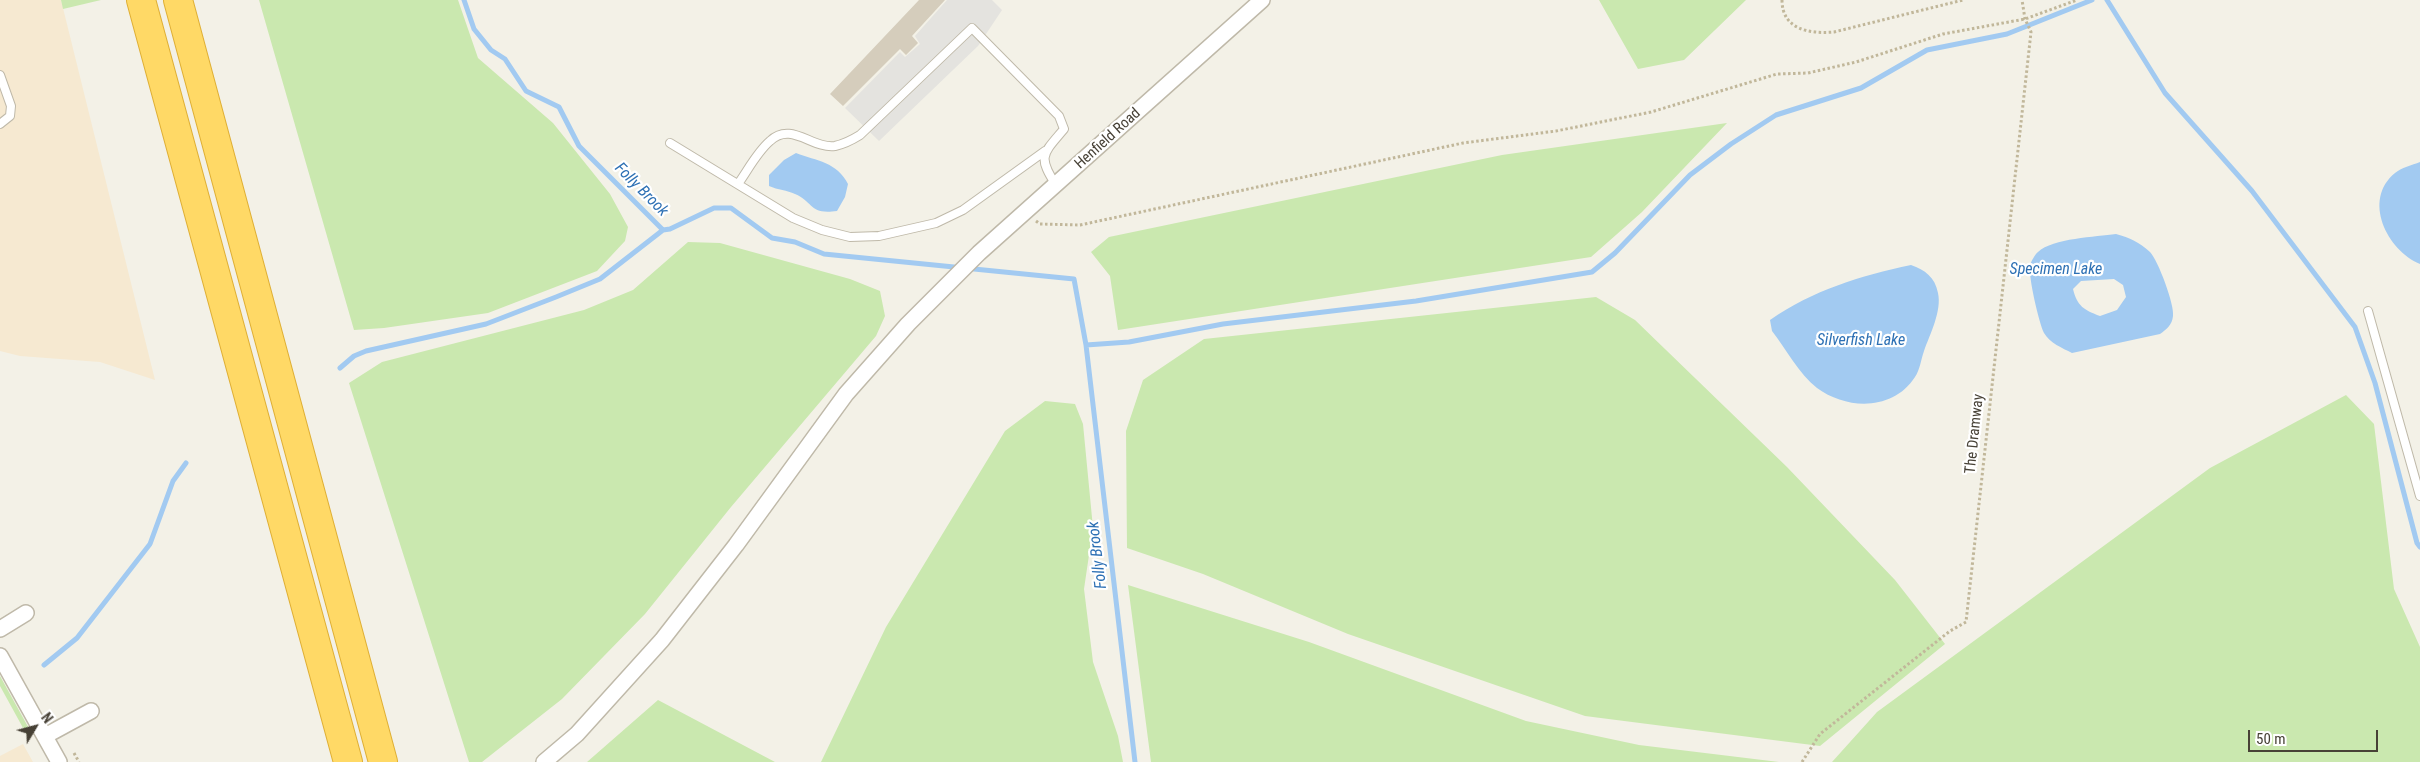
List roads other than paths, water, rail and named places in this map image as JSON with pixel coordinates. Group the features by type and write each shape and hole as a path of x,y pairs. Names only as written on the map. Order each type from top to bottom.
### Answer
{"highway":[{"path":"141,0 348,762"},
{"path":"178,0 383,762"}],"street":[{"name":"Henfield Road","path":"544,762 577,734 662,640 736,545 846,394 908,324 979,253 1262,0"},
{"path":"0,629 26,613"},
{"path":"0,656 59,762"},
{"path":"45,736 91,711"}],"lane":[{"path":"670,143 793,218 822,230 850,237 879,236 936,223 962,210 1045,151 1064,129 1059,116 972,28 860,135 848,142 834,146 819,144 799,135 788,133 779,135 770,141 738,184"},
{"path":"0,75 11,106 10,116 0,124"},
{"path":"1045,151 1044,167 1056,185"},
{"path":"2368,311 2420,496"}],"water":[{"path":"796,153 826,163 838,171 848,184 845,197 837,211 821,211 795,194 769,186 769,175 784,160"},
{"path":"2420,162 2420,264 2398,248 2389,236 2380,210 2380,197 2385,184 2397,171"},
{"name":"Specimen Lake","path":"2116,234 2130,239 2150,252 2169,293 2173,311 2172,322 2160,334 2072,353 2053,342 2044,333 2034,299 2030,265 2037,253 2045,247 2064,241","holes":["2114,279 2123,285 2126,297 2117,310 2100,316 2082,307 2073,289 2081,281"]},
{"name":"Silverfish Lake","path":"1911,265 1921,269 1932,278 1937,287 1939,300 1935,322 1915,377 1906,388 1895,396 1869,404 1842,400 1817,388 1799,369 1772,331 1770,320 1786,309 1820,292 1855,279"}],"waterway":[{"path":"464,0 474,29 491,50 505,59 526,91 559,107 579,146 663,230 670,229 714,208 731,208 772,238 795,242 824,254 1074,279 1086,345 1129,342 1223,324 1416,301 1592,272 1615,253 1690,175 1731,144 1776,115 1861,88 1927,50 2007,34 2092,0"},
{"path":"2107,0 2165,93 2252,191 2355,327 2375,383 2417,543 2420,547"},
{"path":"340,368 354,356 366,351 486,324 600,279 663,230"},
{"name":"Folly Brook","path":"1086,345 1135,762"},
{"path":"44,665 77,638 150,544 173,481 186,463"}]}
